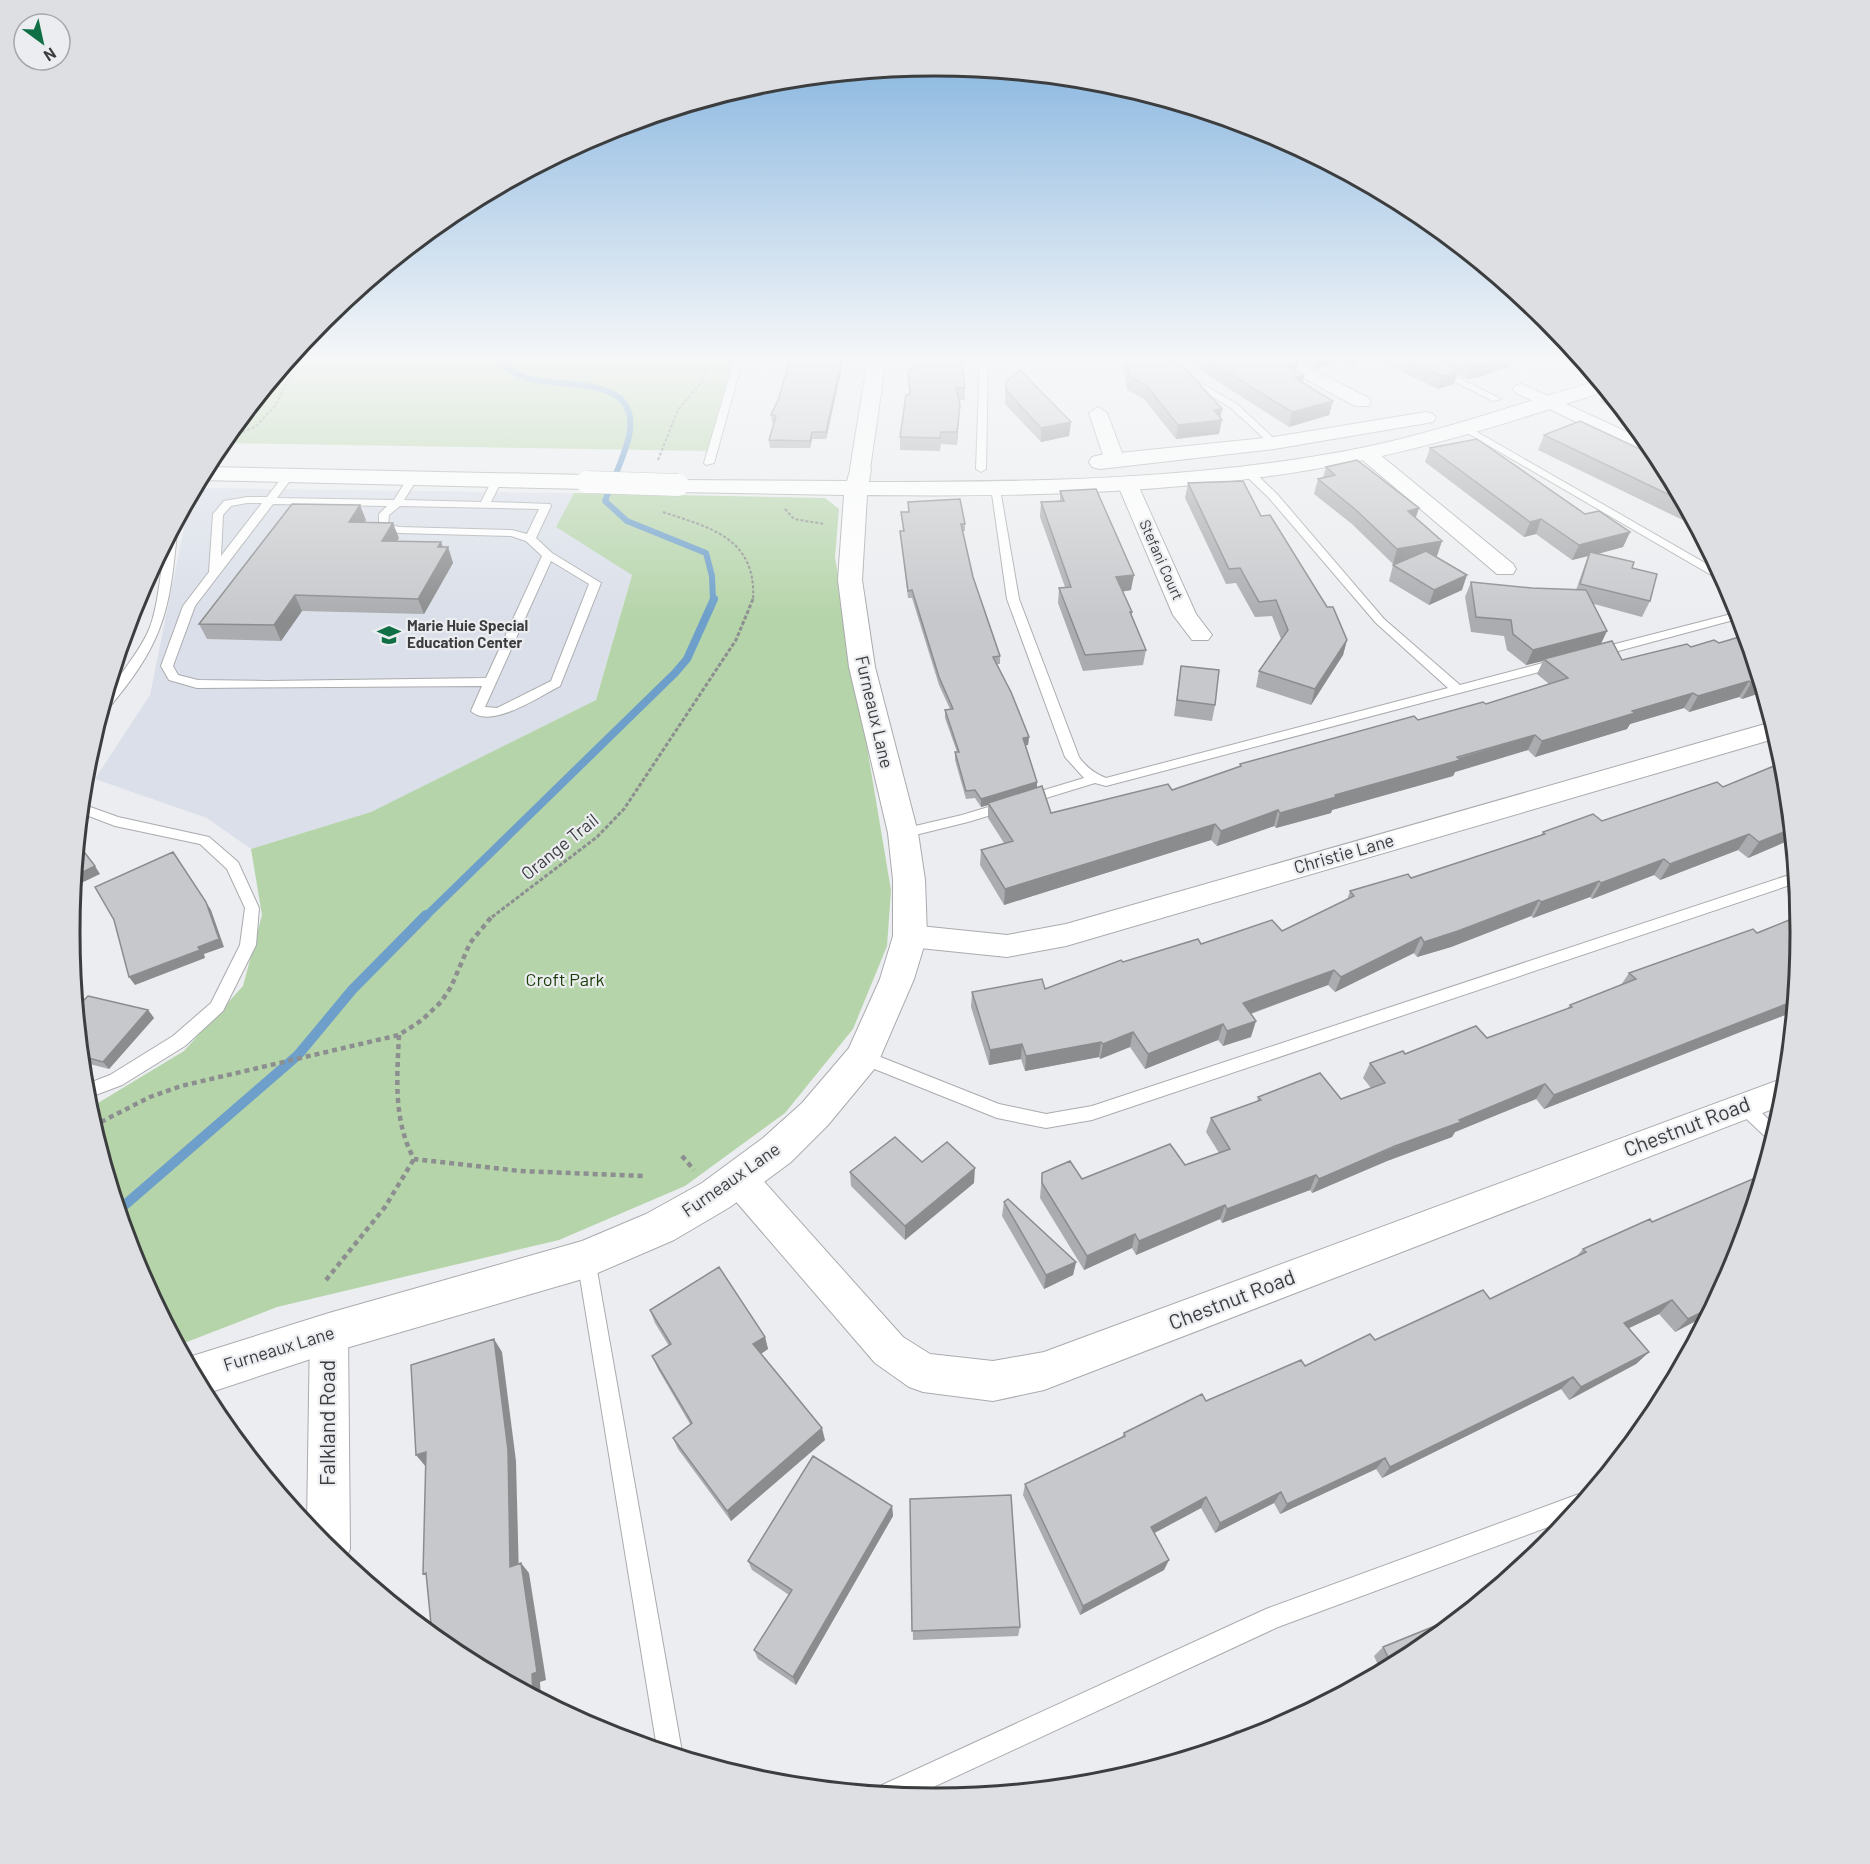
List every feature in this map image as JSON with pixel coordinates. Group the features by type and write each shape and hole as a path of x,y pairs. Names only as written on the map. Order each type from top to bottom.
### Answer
{"main road":[{"path":"1080,464 1256,445"},
{"path":"1241,472 1252,460 1327,445"},
{"path":"803,466 859,479 995,489 1127,483 1241,472 1366,453 1398,445"},
{"path":"226,454 244,454"},
{"path":"268,454 465,459"},
{"path":"290,474 298,469 316,465 397,457"},
{"path":"685,462 732,464"},
{"path":"213,474 290,474 678,485 859,479 1057,465"},
{"name":"Furneaux Lane","path":"203,1374 329,1333 586,1259 660,1227 739,1179 777,1150 815,1114 863,1057 897,979 910,936 909,880 903,833 862,667 850,580 859,479"}],"street":[{"name":"Furneaux Lane","path":"859,479 864,445"},
{"path":"1109,445 1115,461"},
{"path":"1366,453 1505,569"},
{"name":"Stefani Court","path":"1127,483 1185,615 1200,635"},
{"name":"Christie Lane","path":"910,936 1007,946 1066,935 1766,732"},
{"name":"Chestnut Road","path":"739,1179 889,1350 923,1373 993,1381 1044,1371 1775,1094"},
{"name":"Falkland Road","path":"328,1535 329,1333"}],"lane":[{"path":"709,463 714,445"},
{"path":"981,469 982,445"},
{"path":"1495,445 1709,569"},
{"path":"1241,472 1273,496 1380,621 1458,690"},
{"path":"290,474 189,606 167,666 173,677 197,684 257,685 490,682"},
{"path":"413,478 396,503 384,514 383,526 399,530 512,532 530,538 548,555 595,583 556,683 499,712 477,711 548,555"},
{"path":"484,505 497,480"},
{"path":"995,489 1013,599 1072,757 1077,766 1095,779 1106,782 1730,618"},
{"path":"215,572 218,514 228,502 269,500 546,506 530,538"},
{"path":"115,692 144,656 160,621 168,581 171,549"},
{"path":"903,833 963,819 1095,779"},
{"path":"88,811 115,821 204,840 233,866 252,908 248,945 217,1007 179,1041 116,1080 94,1088"},
{"path":"863,1057 997,1111 1046,1121 1092,1113 1789,880"},
{"path":"1744,1106 1767,1129"},
{"path":"586,1259 669,1745"},
{"path":"906,1787 1274,1617 1564,1511"}],"path":[{"path":"654,468 664,445"},
{"path":"785,504 785,510 794,519 824,524"},
{"name":"Orange Trail","path":"101,1122 150,1097 227,1075 373,1043 399,1035 422,1021 439,1006 452,986 464,952 479,930 506,906 584,848 613,822 641,783 749,613 753,585 747,566 731,540 699,523 659,510"},
{"path":"399,1035 398,1111 404,1143 414,1159"},
{"path":"682,1156 694,1170"},
{"path":"414,1159 520,1171 644,1176"},
{"path":"326,1280 362,1239 400,1186 414,1159"}],"shaded area":[{"name":"Marie Huie Special Education Center","path":"204,488 574,493 557,527 632,574 596,700 371,812 251,849 207,818 95,779 150,695 185,520"}],"green space":[{"path":"342,445 709,445 707,451"},
{"name":"Croft Park","path":"574,493 825,498 839,509 835,557 891,890 887,946 853,1029 785,1113 685,1186 559,1240 277,1307 185,1343 145,1259 125,1207 97,1104 184,1051 243,986 262,915 251,849 371,812 596,700 632,575 556,527"}],"building":[{"path":"1446,445 1486,445 1585,514 1599,511 1630,532 1579,545 1541,519 1530,522 1430,448"},
{"path":"1565,445 1631,445 1641,449 1671,496"},
{"path":"1357,460 1419,508 1408,511 1442,541 1397,549 1356,510 1318,479 1335,475 1326,467"},
{"path":"1243,481 1261,516 1270,515 1327,607 1333,607 1347,640 1315,689 1259,671 1288,630 1276,600 1259,602 1240,568 1229,569 1188,483"},
{"path":"1096,489 1134,575 1116,577 1146,650 1085,655 1059,588 1071,587 1041,502 1064,501 1060,491"},
{"path":"960,499 965,524 961,524 973,577 1000,656 993,657 1011,692 1029,737 1023,738 1037,782 981,799 975,790 966,791 955,752 959,752 945,710 953,709 939,677 912,590 908,591 900,531 904,531 901,512 909,512 908,502"},
{"path":"292,504 360,505 349,522 393,523 382,541 441,542 438,547 448,547 418,599 295,595 274,625 199,624"},
{"path":"1426,551 1467,575 1434,590 1393,565"},
{"path":"1590,552 1634,562 1632,568 1657,574 1650,601 1580,584"},
{"path":"1471,582 1586,590 1607,631 1533,650 1513,634 1511,620 1476,617"},
{"path":"1738,638 1753,682 1749,681 1698,696 1693,693 1542,741 1535,735 1457,757 1460,760 1335,795 1336,797 1280,813 1278,810 1221,831 1215,824 1005,889 981,850 1013,841 988,803 1042,786 1051,813 1168,784 1172,790 1241,766 1240,764 1414,716 1418,720 1483,702 1486,704 1568,678 1544,659 1612,641 1622,660 1687,644 1691,647 1714,640 1719,643"},
{"path":"1181,666 1219,670 1215,705 1177,700"},
{"path":"1774,766 1784,832 1759,842 1749,834 1670,864 1664,859 1601,883 1599,881 1541,902 1539,900 1424,942 1421,937 1341,977 1334,970 1243,1003 1256,1021 1227,1031 1223,1024 1148,1054 1133,1032 1103,1044 1101,1042 1026,1056 1022,1044 990,1050 972,992 1042,979 1045,989 1121,960 1123,962 1198,939 1201,944 1272,920 1282,931 1354,896 1350,891 1408,874 1411,878 1545,834 1543,832 1593,814 1602,821 1717,782 1723,787"},
{"path":"84,851 95,866 81,873"},
{"path":"173,852 206,902 219,939 198,947 200,950 129,977 114,920 95,887"},
{"path":"1790,920 1787,1004 1554,1095 1545,1084 1459,1120 1461,1122 1395,1146 1319,1179 1316,1175 1227,1209 1225,1205 1139,1241 1135,1234 1087,1256 1042,1183 1042,1173 1070,1161 1082,1179 1170,1144 1185,1165 1230,1149 1211,1118 1261,1100 1258,1097 1320,1073 1341,1099 1385,1083 1370,1063 1403,1051 1405,1054 1476,1026 1487,1038 1572,1007 1570,1005 1636,979 1629,973 1753,929 1757,933"},
{"path":"88,996 148,1010 103,1062 89,1058 82,1002"},
{"path":"895,1137 922,1162 947,1142 975,1168 905,1226 850,1172"},
{"path":"1753,1179 1725,1259 1701,1313 1688,1319 1672,1300 1624,1323 1649,1352 1581,1387 1573,1377 1390,1467 1385,1458 1287,1504 1281,1492 1220,1523 1206,1497 1151,1527 1169,1560 1083,1606 1025,1484 1125,1436 1124,1433 1202,1394 1206,1401 1301,1360 1305,1366 1370,1334 1375,1340 1483,1290 1490,1299 1586,1252 1583,1249 1650,1219 1652,1222"},
{"path":"1008,1199 1076,1262 1046,1275 1004,1202"},
{"path":"719,1267 765,1337 753,1344 822,1428 727,1511 673,1438 692,1423 652,1356 671,1344 650,1310"},
{"path":"494,1339 508,1450 510,1567 521,1563 537,1672 532,1674 533,1686 507,1673 431,1623 426,1573 423,1574 426,1452 416,1455 411,1365"},
{"path":"813,1456 892,1506 793,1677 754,1650 792,1590 748,1561"},
{"path":"1011,1495 1020,1627 912,1631 910,1499"},
{"path":"1434,1626 1388,1657 1383,1647"}],"waterway":[{"path":"626,445 605,501 627,521 706,553 712,576 713,601"},
{"path":"425,917 675,673 687,659 714,599"},
{"path":"124,1205 298,1055 352,990 426,915"}],"place":[{"name":"Marie Huie Special Education Center","path":"389,635"}]}
